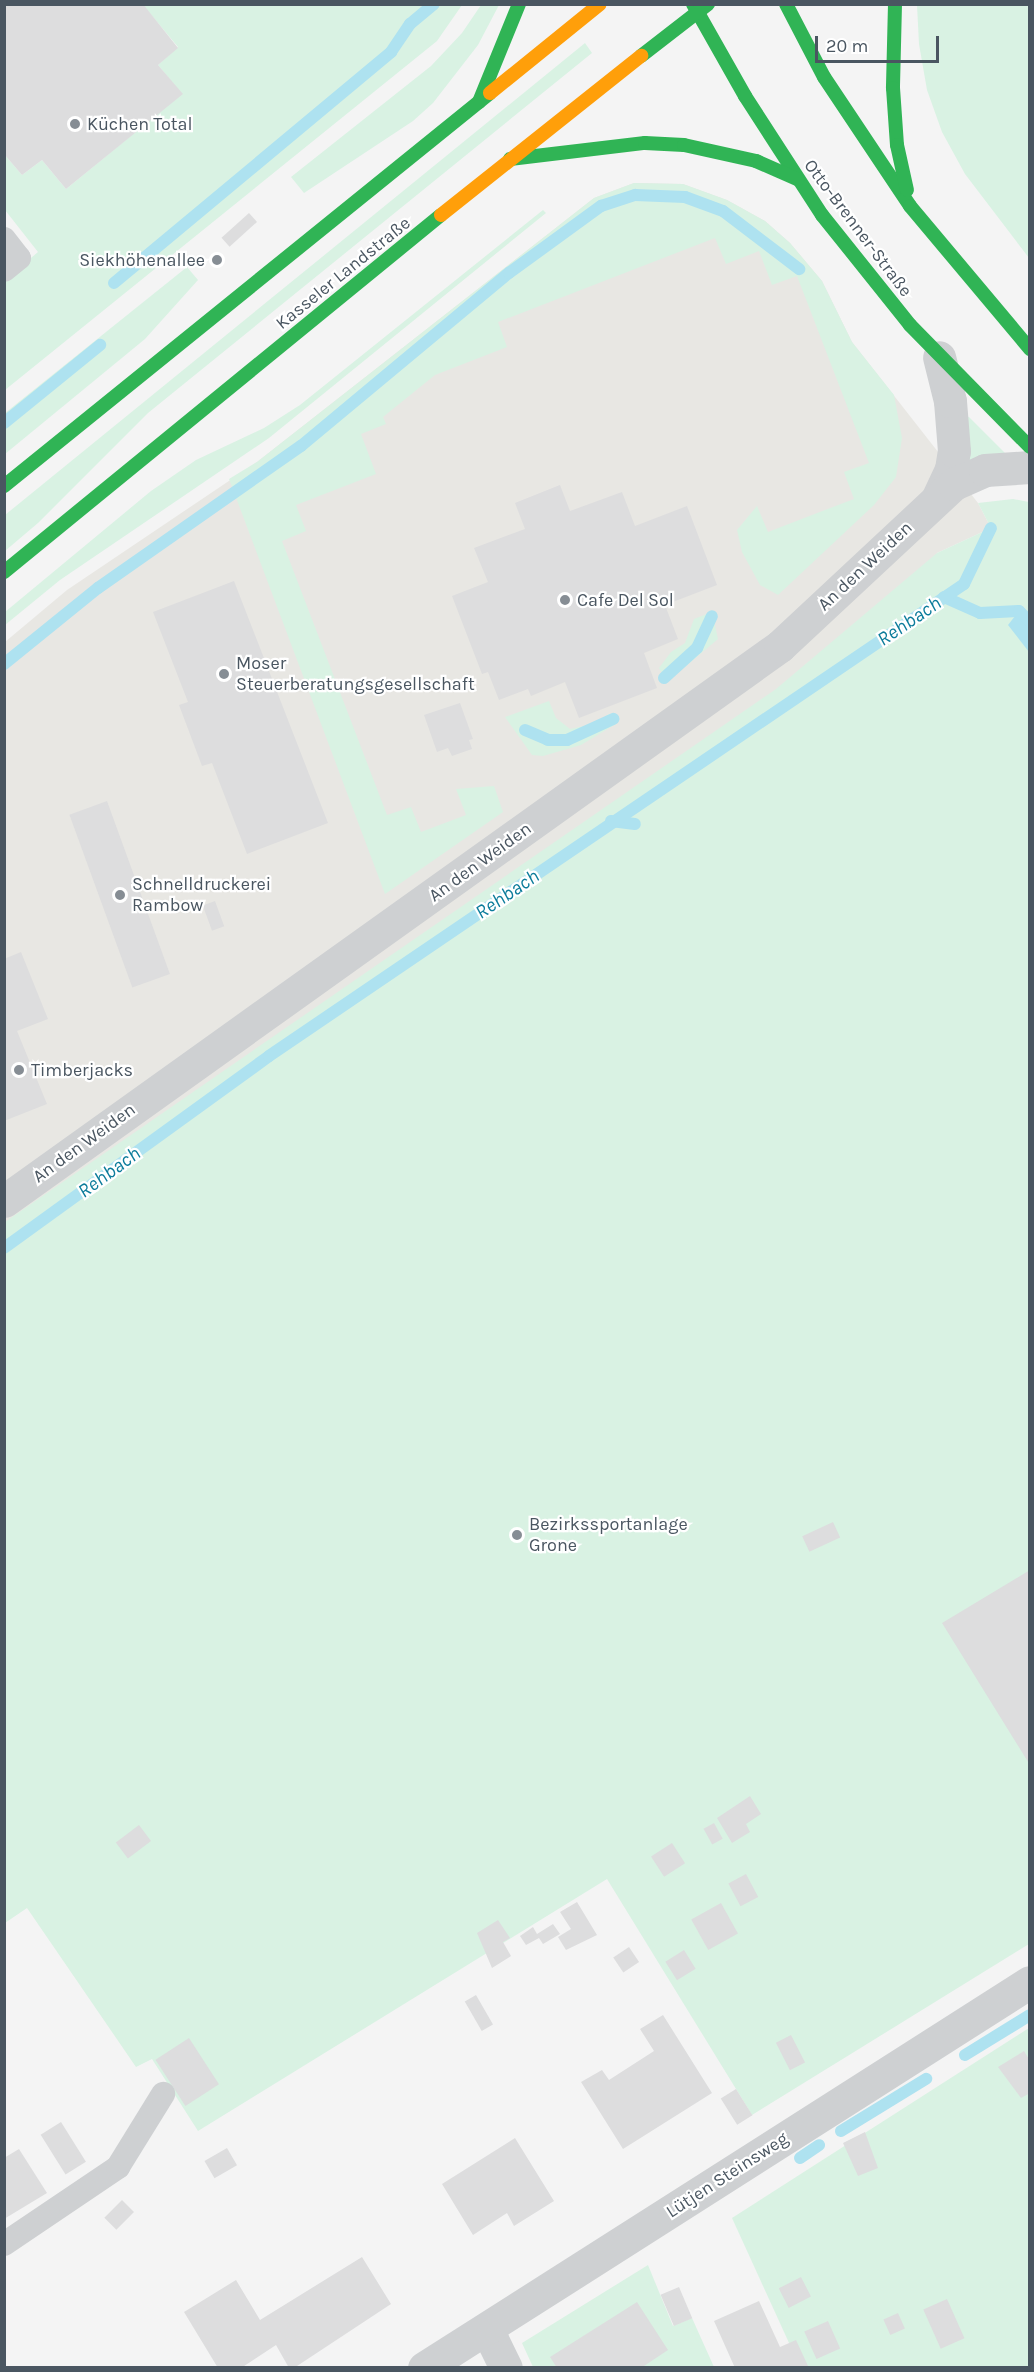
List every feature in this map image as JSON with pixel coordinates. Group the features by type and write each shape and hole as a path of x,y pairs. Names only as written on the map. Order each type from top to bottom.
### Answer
{"main road":[{"path":"479,102 519,4"},
{"path":"4,486 600,4"},
{"path":"786,4 824,77 910,206 1029,349"},
{"path":"895,4 897,145 910,206"},
{"name":"Kasseler Landstraße","path":"4,573 510,159 700,7"},
{"name":"Otto-Brenner-Straße","path":"700,7 797,179 879,288 939,357 1029,447"},
{"path":"510,159 645,143 684,145 747,158 797,179"}],"street":[{"name":"An den Weiden","path":"937,500 951,469 954,452 950,401 939,357"},
{"name":"An den Weiden","path":"4,1201 780,646 966,475 985,470 1029,466"},
{"name":"Lütjen Steinsweg","path":"424,2367 1029,1982"},
{"path":"487,2329 506,2367"}],"lane":[{"path":"4,239 19,258 4,270"},
{"path":"4,2244 118,2167 163,2094"}],"shaded area":[{"path":"634,183 683,184 727,200 765,221 790,243 822,281 852,342 978,503 991,528 937,553 907,641 5,1294 5,642 67,590 257,462 594,198"}],"green space":[{"path":"143,5 462,5 437,41 5,390 5,280 38,252 5,210 4,154 22,175 42,160 66,189 182,94 158,65 178,47"},
{"path":"481,5 499,5 478,45 433,103 413,121 304,193 291,177 431,66 462,33"},
{"path":"917,5 1029,5 1029,258 965,174 942,132 927,90 919,44"},
{"path":"585,43 592,53 148,413 38,523 5,551 5,515"},
{"path":"634,183 683,184 727,200 765,221 790,243 822,281 852,342 894,395 902,438 896,477 874,505 778,595 760,585 742,552 737,530 757,506 768,532 854,499 844,472 869,463 797,276 772,285 759,251 726,264 715,238 498,322 507,347 435,375 383,417 386,424 361,434 376,474 296,505 306,531 282,541 387,815 411,807 421,832 466,815 456,789 494,786 503,812 385,894 229,479 257,462 594,198"},
{"path":"543,210 546,213 269,438 60,580 5,625 5,612 151,491 196,460 264,428 300,405"},
{"path":"187,267 198,280 145,339 5,454 5,413"},
{"path":"965,416 969,417 1007,455 978,464 961,457"},
{"name":"Bezirkssportanlage Grone","path":"1013,499 1029,502 1029,1944 752,2115 607,1879 198,2131 152,2059 136,2067 27,1908 5,1923 5,1222 776,689 937,553 991,528 978,503"},
{"path":"712,612 718,639 667,682 659,668 671,652 685,643 694,619"},
{"path":"549,701 556,718 570,729 593,724 609,714 616,724 581,745 543,756 532,755 505,717"},
{"path":"1029,2028 1029,2367 800,2367 732,2218"},
{"path":"648,2265 673,2326 692,2318 714,2367 533,2367 522,2343"}],"water":[{"path":"1019,611 1029,614 1029,652 1008,625"}],"building":[{"name":"Küchen Total","path":"4,4 143,4 178,48 158,65 183,94 66,189 42,160 22,175 4,154"},
{"path":"249,213 257,222 230,247 222,238"},
{"name":"Cafe Del Sol","path":"560,485 570,511 622,492 635,526 687,506 717,585 665,605 678,639 644,653 657,688 579,718 565,682 531,696 528,689 499,700 488,672 482,674 452,596 488,582 474,548 525,529 515,503"},
{"name":"Moser Steuerberatungsgesellschaft","path":"234,581 328,823 247,854 212,763 202,766 179,705 188,702 153,612"},
{"path":"460,703 473,739 469,740 472,749 452,756 448,748 437,752 424,715"},
{"name":"Schnelldruckerei Rambow","path":"107,801 170,974 132,988 69,815"},
{"path":"215,901 224,926 212,931 203,905"},
{"path":"21,952 48,1019 17,1031 47,1104 4,1121 4,959"},
{"path":"833,1522 840,1537 809,1552 802,1536"},
{"path":"1030,1570 1030,1765 942,1623"},
{"path":"750,1796 761,1814 746,1824 750,1832 732,1843 717,1818"},
{"path":"714,1823 723,1839 712,1845 704,1829"},
{"path":"139,1825 151,1841 128,1858 116,1842"},
{"path":"672,1843 685,1863 664,1877 651,1857"},
{"path":"746,1874 758,1897 741,1906 728,1883"},
{"path":"577,1902 597,1935 566,1950 558,1937 571,1929 560,1912"},
{"path":"721,1903 738,1934 708,1950 691,1919"},
{"path":"498,1920 510,1938 503,1942 511,1956 492,1968 477,1933"},
{"path":"553,1924 560,1934 543,1944 539,1938 526,1945 520,1936 533,1927 537,1934"},
{"path":"629,1947 639,1962 623,1973 613,1958"},
{"path":"684,1950 696,1969 677,1980 665,1962"},
{"path":"476,1995 493,2024 482,2031 465,2001"},
{"path":"663,2015 712,2093 623,2149 581,2082 602,2070 609,2080 654,2051 640,2029"},
{"path":"791,2035 805,2063 790,2070 776,2043"},
{"path":"189,2038 219,2084 185,2106 155,2060"},
{"path":"1024,2051 1030,2061 1030,2093 1021,2098 998,2067"},
{"path":"736,2089 752,2115 737,2125 721,2099"},
{"path":"61,2122 86,2162 66,2175 41,2135"},
{"path":"865,2132 878,2168 858,2176 843,2143"},
{"path":"515,2138 554,2201 514,2226 507,2213 473,2235 442,2184"},
{"path":"227,2148 237,2165 214,2178 204,2161"},
{"path":"19,2149 47,2193 4,2219 4,2158"},
{"path":"122,2200 134,2212 116,2230 104,2218"},
{"path":"362,2257 391,2304 294,2368 289,2368 276,2345 241,2368 218,2368 184,2312 236,2280 260,2320"},
{"path":"801,2277 811,2297 789,2308 779,2288"},
{"path":"679,2287 692,2318 674,2326 661,2295"},
{"path":"947,2299 964,2338 941,2349 923,2310"},
{"path":"759,2301 780,2347 796,2340 809,2368 735,2368 714,2321"},
{"path":"637,2302 668,2350 641,2368 557,2368 550,2357"},
{"path":"898,2313 905,2329 890,2335 883,2320"},
{"path":"828,2321 840,2348 816,2359 804,2332"}],"waterway":[{"path":"114,283 391,52 410,24 434,4"},
{"path":"4,664 98,588 301,446 509,273 601,206 635,195 685,197 723,211 799,269"},
{"path":"4,423 100,345"},
{"name":"Rehbach","path":"4,1248 269,1056 964,584 991,528"},
{"path":"944,597 980,613 1019,611 1030,622"},
{"path":"664,678 697,648 712,616"},
{"path":"525,730 548,740 567,740 613,719"},
{"path":"611,821 635,824"},
{"path":"965,2055 1030,2015"},
{"path":"841,2131 926,2079"},
{"path":"800,2158 819,2145"}],"traffic: fast":[{"path":"479,102 519,4"},
{"path":"693,4 745,96 822,215 910,325 1030,447"},
{"path":"641,56 708,4"},
{"path":"786,4 824,77 910,206 1030,349"},
{"path":"895,4 893,88 897,145 907,190"},
{"path":"4,486 490,93"},
{"path":"510,159 645,143 684,145 756,161 797,179"},
{"path":"4,572 441,215"}],"traffic: slow":[{"path":"490,93 600,4"},
{"path":"441,215 641,56"}],"place":[{"name":"Küchen Total","path":"75,124"},
{"name":"Siekhöhenallee","path":"217,260"},
{"name":"Cafe Del Sol","path":"565,600"},
{"name":"Moser Steuerberatungsgesellschaft","path":"224,674"},
{"name":"Schnelldruckerei Rambow","path":"120,895"},
{"name":"Timberjacks","path":"19,1070"},
{"name":"Bezirkssportanlage Grone","path":"517,1535"}]}
